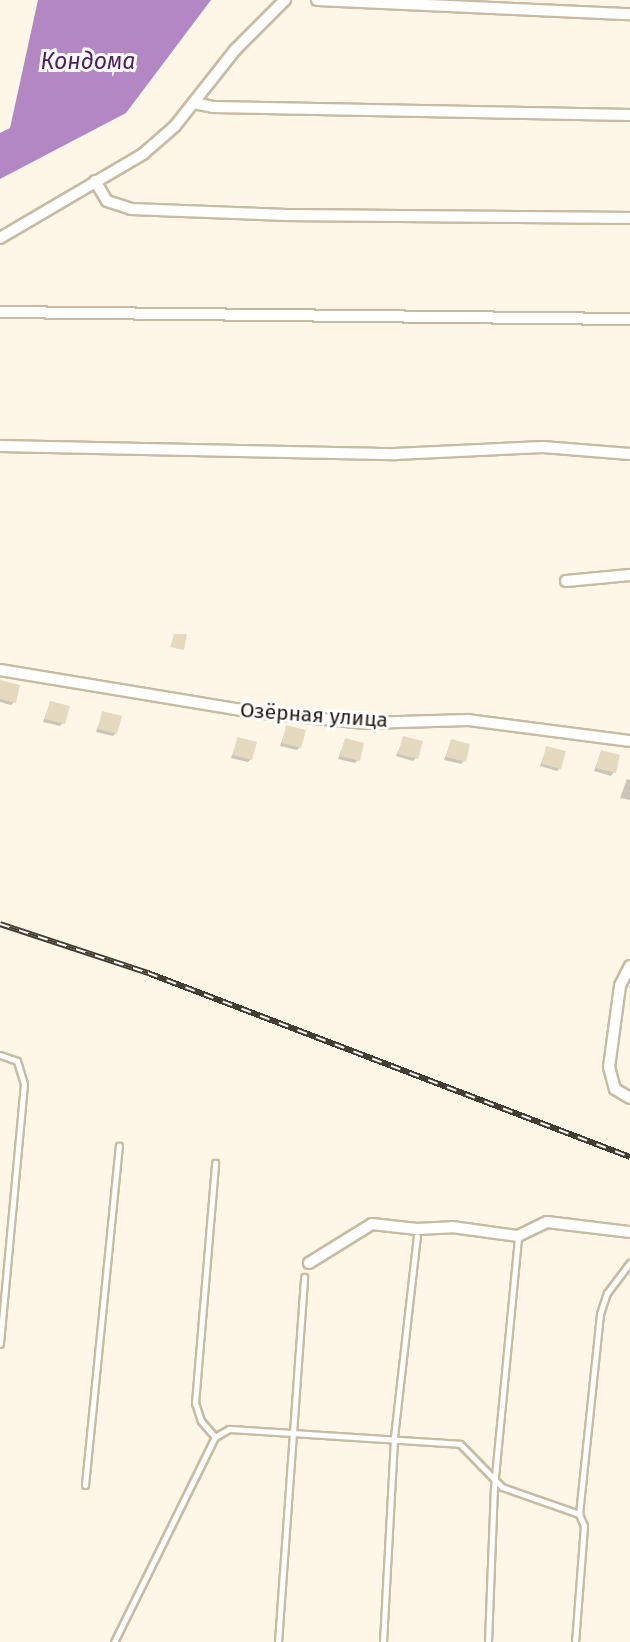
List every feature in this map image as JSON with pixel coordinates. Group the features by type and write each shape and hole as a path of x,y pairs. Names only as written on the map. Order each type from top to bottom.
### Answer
{"street":[{"path":"0,238 143,154 194,103 235,50 285,0"},
{"path":"317,0 630,14"},
{"path":"194,103 213,107 630,115"},
{"path":"95,181 107,201 131,209 287,215 630,218"},
{"path":"0,312 630,319"},
{"path":"0,446 395,454 542,447 630,454"},
{"path":"566,581 630,575"},
{"name":"Озёрная улица","path":"0,670 254,712 365,723 480,721 630,741"},
{"path":"630,966 620,986 609,1067 615,1089 630,1098"},
{"path":"309,1263 372,1224 417,1229 453,1227 518,1236 547,1222 630,1232"}],"lane":[{"path":"0,1055 17,1061 24,1084 0,1344"},
{"path":"85,1485 119,1146"},
{"path":"215,1163 195,1403 201,1421 215,1437"},
{"path":"383,1642 394,1437 417,1236"},
{"path":"488,1642 495,1479 518,1236"},
{"path":"575,1642 584,1526 579,1514 600,1314 607,1293 630,1263"},
{"path":"278,1642 290,1433 304,1277"},
{"path":"114,1642 215,1437 229,1429 394,1437 460,1444 509,1490 579,1514"}],"water":[{"name":"Кондома","path":"38,0 211,0 126,113 0,179 0,133 10,128"}],"building":[{"path":"174,634 187,634 184,650 170,647"},
{"path":"0,680 20,685 16,703 0,699"},
{"path":"50,701 70,706 65,724 45,719"},
{"path":"102,711 122,716 117,734 98,729"},
{"path":"286,725 306,730 301,748 282,743"},
{"path":"403,736 423,741 418,759 398,754"},
{"path":"237,737 257,742 252,760 233,755"},
{"path":"345,738 364,743 360,761 340,756"},
{"path":"451,739 470,744 466,762 446,757"},
{"path":"546,746 566,751 561,769 542,764"},
{"path":"601,750 620,755 616,773 596,768"}],"railway":[{"path":"0,924 148,973 630,1157"}]}
